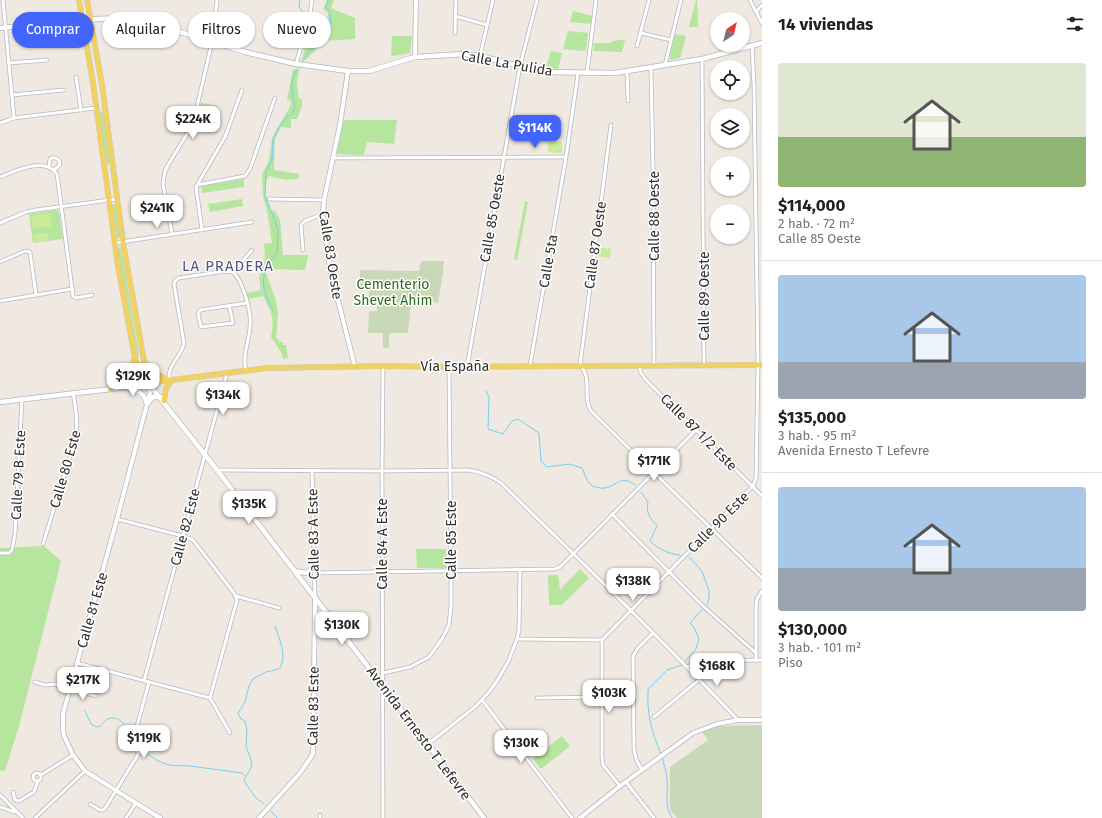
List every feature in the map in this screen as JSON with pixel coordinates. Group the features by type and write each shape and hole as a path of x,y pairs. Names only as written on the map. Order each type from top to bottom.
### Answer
{"main road":[{"path":"79,0 81,12"},
{"path":"87,0 89,12"},
{"name":"Calle La Pulida","path":"94,20 120,18 140,21 188,34"},
{"name":"Calle La Pulida","path":"0,28 12,27"},
{"path":"94,42 102,85 123,242 143,362 148,383"},
{"name":"Calle La Pulida","path":"232,48 305,66 348,71 369,71 415,57 449,54 480,56 543,72 587,73 651,68 702,59 762,43"},
{"path":"86,48 115,243 134,358 138,368 148,383"},
{"path":"104,170 113,167"},
{"path":"110,389 127,375 133,366 134,358"},
{"path":"143,362 155,373 171,380 162,399 153,397 147,404"},
{"name":"Vía España","path":"148,383 267,368 383,366 467,367 580,365 760,365"},
{"path":"125,386 133,378 138,368"},
{"path":"0,402 148,383"},
{"name":"Avenida Ernesto T Lefevre","path":"148,383 328,613 484,818"},
{"path":"125,386 139,391 145,398 147,404"},
{"path":"295,571 306,573 314,570"},
{"path":"315,618 320,613 328,613"}],"street":[{"path":"3,0 14,118"},
{"path":"216,12 217,0"},
{"path":"296,64 310,15 312,0"},
{"path":"415,57 416,0"},
{"path":"455,33 456,0"},
{"path":"480,56 494,0"},
{"name":"Calle 85 Oeste","path":"467,367 520,66 537,0"},
{"path":"587,73 596,0"},
{"path":"637,46 649,0"},
{"path":"664,65 681,0"},
{"path":"750,0 762,22"},
{"path":"756,12 762,5"},
{"path":"456,16 487,25"},
{"path":"641,33 671,40"},
{"name":"Calle 90 Este","path":"602,640 753,486 756,478 760,365 752,46"},
{"path":"172,234 163,184 165,171 193,124 211,48"},
{"name":"Calle 89 Oeste","path":"702,59 704,365"},
{"path":"9,63 47,60"},
{"name":"Calle 88 Oeste","path":"651,68 654,365"},
{"name":"Calle 83 Oeste","path":"348,71 340,125 324,200 323,214 330,269 355,367"},
{"path":"627,71 628,101"},
{"name":"Calle 5ta","path":"530,366 566,156 578,73"},
{"path":"76,77 81,110"},
{"path":"12,95 64,90"},
{"path":"202,230 196,187 225,137 242,90"},
{"path":"197,185 245,176 250,169 275,98"},
{"path":"0,123 14,118 96,108"},
{"name":"Calle 87 Oeste","path":"580,365 611,124"},
{"path":"332,158 566,156"},
{"path":"49,166 52,158 59,159 60,166 54,170"},
{"path":"0,177 18,169 41,165 49,166 54,170 57,174 74,298 92,295"},
{"path":"0,223 26,212 117,199"},
{"path":"269,200 324,200"},
{"path":"303,250 301,225 305,221 323,214"},
{"path":"115,243 252,222"},
{"path":"0,262 25,250 30,252 36,296"},
{"path":"233,272 252,250"},
{"path":"171,380 168,374 184,342 174,284 179,278 225,271 233,272 241,282 250,317 251,326 244,364 246,370"},
{"path":"0,302 72,289"},
{"path":"229,305 233,323 201,326 198,314 200,310 229,305 247,303"},
{"path":"580,365 586,375 588,406 592,411 762,578"},
{"name":"Calle 87 1/2 Este","path":"639,365 641,373 646,380 762,496"},
{"name":"Calle 84 A Este","path":"383,366 383,818"},
{"name":"Calle 85 Este","path":"382,672 402,669 418,664 429,657 442,640 449,625 451,606 451,469 449,367"},
{"name":"Calle 82 Este","path":"144,681 227,373"},
{"name":"Calle 81 Este","path":"148,383 150,393 63,714 63,729 74,755 85,770 159,818"},
{"name":"Calle 80 Este","path":"43,544 76,437 78,424 73,393"},
{"name":"Calle 79 B Este","path":"0,553 9,553 12,550 15,534 22,399"},
{"path":"314,570 382,573 555,570 573,554 696,429"},
{"path":"217,470 382,471 451,469 482,472 493,477 505,486 682,661 738,720"},
{"name":"Calle 83 A Este","path":"312,471 315,597"},
{"path":"612,514 702,605 756,653"},
{"path":"117,519 191,539 196,543 236,596 237,600 210,698 230,733"},
{"path":"428,744 482,700 503,672 517,639 519,630 520,571"},
{"path":"756,660 756,605 757,599 762,591"},
{"path":"236,596 280,608"},
{"name":"Calle 83 Este","path":"259,818 300,773 313,754 315,597"},
{"path":"642,770 636,759 634,749 633,656 638,648 653,633"},
{"path":"517,639 602,640 602,757 603,765 620,786"},
{"path":"688,667 697,661 762,660"},
{"path":"77,663 210,698"},
{"path":"654,717 700,680"},
{"path":"35,682 54,684 96,696"},
{"path":"136,730 149,682"},
{"path":"536,698 602,698"},
{"path":"482,700 572,818"},
{"path":"580,818 656,759 684,739 702,729 717,724 738,720 762,720"},
{"path":"90,804 102,810 105,808 139,753 122,738"},
{"path":"13,792 15,800 19,801 34,792 38,781 41,779 41,775 74,755"},
{"path":"35,818 85,770"},
{"path":"38,781 34,779 34,774 37,773 41,775"},
{"path":"626,782 654,818"},
{"path":"0,795 23,818"},
{"path":"0,800 7,802"},
{"path":"126,818 136,803"},
{"path":"0,807 17,812"}],"green space":[{"path":"327,0 334,0 331,8 355,18 355,39 331,40 331,12 327,12 323,9"},
{"path":"696,0 698,27 689,27"},
{"path":"573,11 592,16 591,24 570,22"},
{"path":"568,31 588,33 586,51 563,49"},
{"path":"675,34 686,36 680,58 670,60 670,54"},
{"path":"392,36 412,36 410,53 393,56 391,54"},
{"path":"617,40 625,40 622,52 593,51 594,43 609,43"},
{"path":"305,48 317,48 304,61 302,60"},
{"path":"551,51 562,53 558,69 546,67"},
{"path":"293,69 299,70 297,84 299,99 302,99 302,106 297,119 291,119 291,128 281,127 275,139 274,170 299,174 298,179 286,180 269,176 265,184 267,198 272,211 275,211 280,220 283,255 308,255 305,270 267,269 266,273 276,301 278,314 276,338 279,339 279,342 283,342 283,345 286,345 288,358 283,359 281,352 271,337 273,320 269,307 263,296 248,299 247,293 261,290 259,279 265,258 264,244 272,243 267,210 263,197 262,175 269,160 272,138 290,107 291,101 287,100"},
{"path":"201,103 218,106 216,112 200,109"},
{"path":"101,111 104,113 110,163 106,166 99,114"},
{"path":"344,120 397,120 394,144 367,142 364,155 338,154 336,153 336,150"},
{"path":"548,141 562,142 562,153 548,152"},
{"path":"244,179 244,187 202,193 201,186"},
{"path":"242,199 243,206 210,212 208,204"},
{"path":"525,201 528,202 517,260 514,259"},
{"path":"115,204 120,237 117,238 112,205"},
{"path":"56,210 59,212 63,239 33,243 29,214"},
{"path":"50,213 51,226 33,229 31,216"},
{"path":"48,233 49,240 35,242 34,234"},
{"path":"120,247 139,353 138,359 117,249"},
{"path":"598,247 611,249 610,258 597,256"},
{"name":"Cementerio Shevet Ahim","path":"421,261 444,261 438,303 413,299 408,333 389,333 389,348 383,348 383,333 368,333 369,311 377,311 377,306 369,306 369,288 360,288 360,270 419,271"},
{"path":"44,546 61,561 19,726 5,771 0,770 0,548"},
{"path":"416,549 446,549 447,568 417,568"},
{"path":"580,569 589,578 562,605 549,605 548,575 558,575 560,590"},
{"path":"762,725 762,818 677,818 671,811 670,805 670,767 708,740 702,731 718,726"},
{"path":"562,736 570,746 541,769 533,759"}],"waterway":[{"path":"300,0 299,7 303,12"},
{"path":"302,62 321,37 331,28 330,12 326,7 328,0"},
{"path":"274,312 266,296 264,288 264,274 271,260 277,253 278,229 265,196 266,172 272,159 273,140 278,128 286,117 292,114 295,108 291,85 295,73 299,67"},
{"path":"486,391 489,397 488,429 503,434 512,421 518,419 539,433 541,461 547,467 569,464 582,468 587,480 592,486 599,488 609,487 623,481 630,482 635,485"},
{"path":"641,492 648,502 647,509 649,515 657,526 650,541 664,551 680,555"},
{"path":"661,754 650,723 648,689 667,670 682,665 696,649 699,639 695,629 690,623 707,604 709,599 709,591 702,571 689,557"},
{"path":"264,804 256,798 244,781 252,763 246,746 247,731 245,721 241,719 238,713 245,702 249,686 253,679 266,672 279,669 282,664 283,653 275,626"},
{"path":"85,711 91,724 96,727 100,726 111,718 120,721 125,725 130,735 141,748 153,758 163,763 242,773 245,776"},
{"path":"662,757 667,778 668,808 672,818"},
{"path":"271,811 277,818"}],"district":[{"name":"LA PRADERA","path":"228,266"}]}
